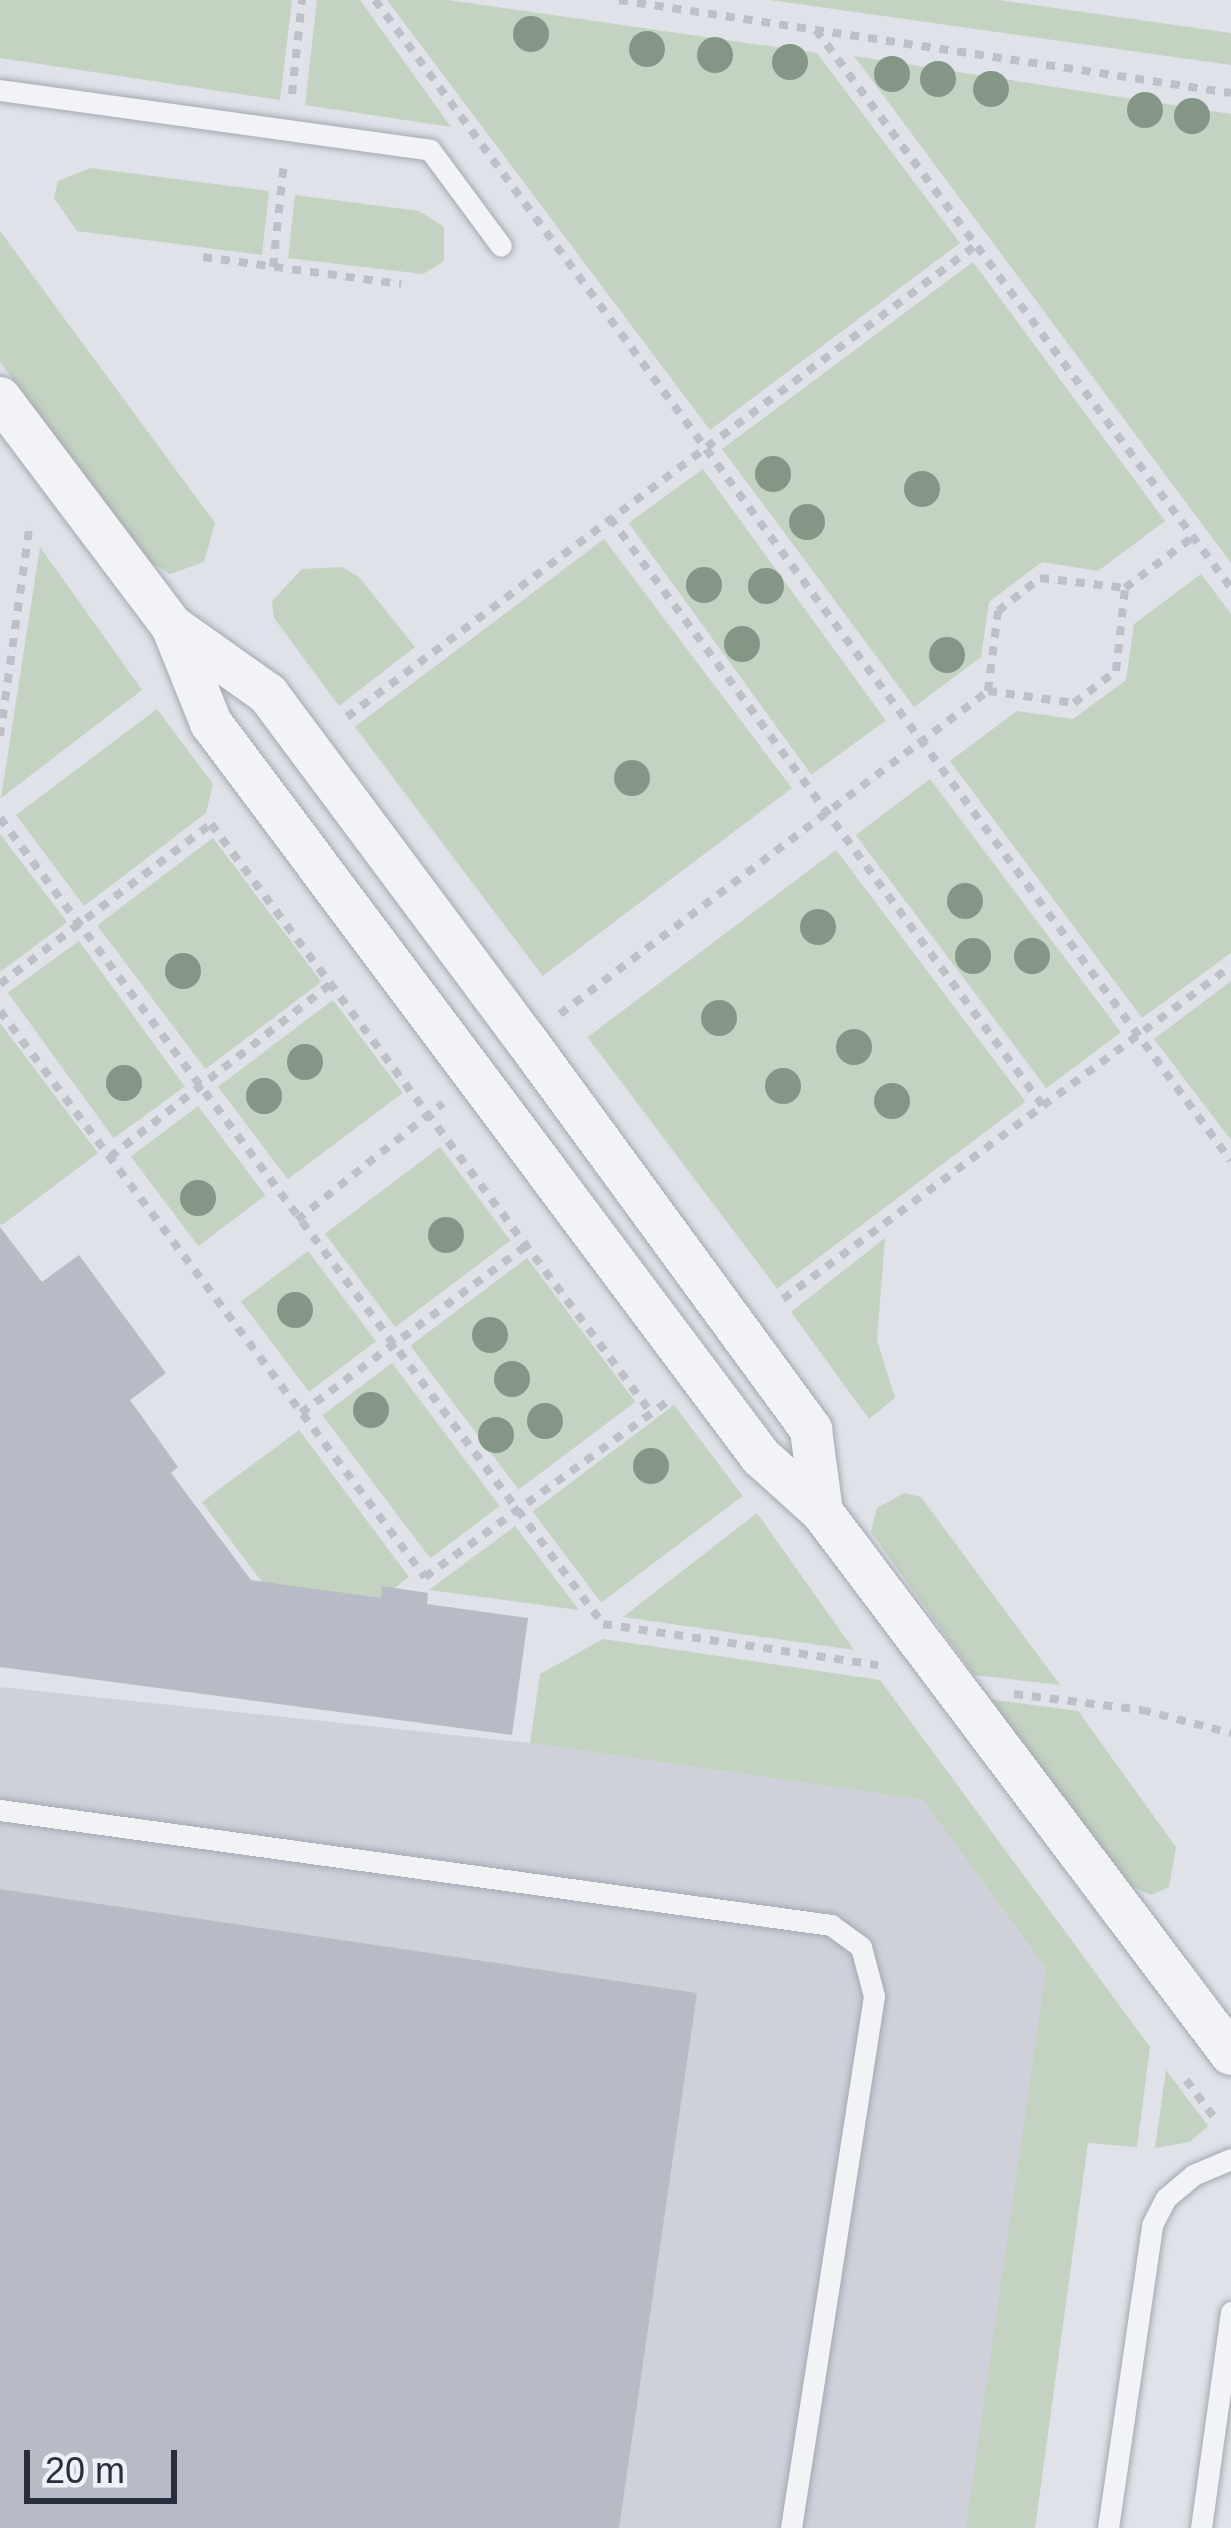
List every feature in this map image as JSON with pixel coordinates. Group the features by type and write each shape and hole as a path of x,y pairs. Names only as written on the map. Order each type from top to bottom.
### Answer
{"street":[{"path":"0,398 172,626 211,723 760,1456 822,1512 1231,2054"},
{"path":"172,626 268,694 526,1040 811,1430 822,1512"}],"lane":[{"path":"0,90 430,150 501,246"},
{"path":"0,1810 831,1925 861,1946 874,1996 791,2528"},
{"path":"1108,2528 1152,2225 1166,2198 1193,2175 1231,2159"},
{"path":"1201,2528 1231,2312"}],"path":[{"path":"374,0 1231,1161"},
{"path":"619,0 1231,93"},
{"path":"816,30 1231,588"},
{"path":"347,717 976,245"},
{"path":"203,257 401,284"},
{"path":"610,518 1043,1106"},
{"path":"0,736 30,522"},
{"path":"988,691 998,611 1040,578 1124,588 1193,537"},
{"path":"526,1040 988,691 1074,703 1116,671 1124,588"},
{"path":"0,818 603,1624 880,1665"},
{"path":"0,984 212,824 649,1410 425,1577 0,1011"},
{"path":"783,1299 1231,966"},
{"path":"110,1157 331,985"},
{"path":"297,1220 476,1077"},
{"path":"301,1412 526,1246"},
{"path":"1006,1693 1142,1710 1231,1733"}],"shaded area":[{"path":"0,1687 530,1743 923,1800 1053,1979 974,2528 0,2528"}],"green space":[{"path":"0,0 292,0 280,100 0,58"},
{"path":"317,0 360,0 451,127 305,105"},
{"path":"387,0 448,0 817,53 960,243 710,430"},
{"path":"770,0 998,0 1231,33 1231,65"},
{"path":"854,56 1231,114 1231,563"},
{"path":"90,168 269,191 262,255 77,231 54,198 58,181"},
{"path":"295,195 419,211 444,227 444,261 423,274 288,258"},
{"path":"0,231 215,523 204,562 170,574 145,559 0,362"},
{"path":"973,262 1165,521 1098,571 1042,562 989,602 981,657 914,707 722,449"},
{"path":"703,469 886,721 811,775 629,523"},
{"path":"604,539 792,788 543,976 355,727"},
{"path":"40,547 142,690 1,798"},
{"path":"342,567 359,577 415,647 339,706 274,618 272,601 302,569"},
{"path":"1201,574 1231,614 1231,953 1142,1018 950,761 1017,711 1073,719 1126,680 1134,624"},
{"path":"157,709 213,784 206,813 84,906 16,815"},
{"path":"930,779 1121,1032 1047,1088 856,835"},
{"path":"0,834 67,922 0,972"},
{"path":"213,838 321,982 206,1069 97,925"},
{"path":"836,850 1026,1102 777,1289 588,1037"},
{"path":"79,941 185,1087 114,1138 8,993"},
{"path":"1231,981 1231,1140 1154,1039"},
{"path":"333,1000 403,1093 288,1179 218,1087"},
{"path":"0,1023 98,1153 2,1225 0,1223"},
{"path":"198,1106 265,1195 198,1246 131,1157"},
{"path":"440,1147 510,1240 395,1327 325,1234"},
{"path":"885,1238 877,1340 895,1398 869,1419 791,1312"},
{"path":"308,1251 376,1341 309,1392 241,1302"},
{"path":"527,1258 635,1402 519,1490 410,1346"},
{"path":"392,1363 500,1506 430,1558 323,1415"},
{"path":"674,1405 743,1496 601,1603 533,1512"},
{"path":"299,1430 409,1577 367,1608 268,1590 202,1502"},
{"path":"904,1493 921,1497 1060,1685 974,1675 871,1532 877,1508"},
{"path":"757,1513 854,1650 623,1617"},
{"path":"515,1526 579,1610 429,1590"},
{"path":"603,1639 880,1680 1150,2047 1137,2147 1088,2143 1035,2528 966,2528 1046,1969 923,1800 530,1743 540,1674"},
{"path":"988,1699 1078,1711 1176,1847 1169,1887 1151,1895 1128,1885"},
{"path":"1166,2070 1208,2126 1190,2142 1155,2148"}],"building":[{"path":"0,1227 42,1282 79,1255 166,1373 130,1400 178,1467 171,1473 251,1580 381,1598 382,1586 428,1593 427,1604 528,1618 512,1735 0,1667"},
{"path":"0,1889 697,1993 619,2528 0,2528"}]}
